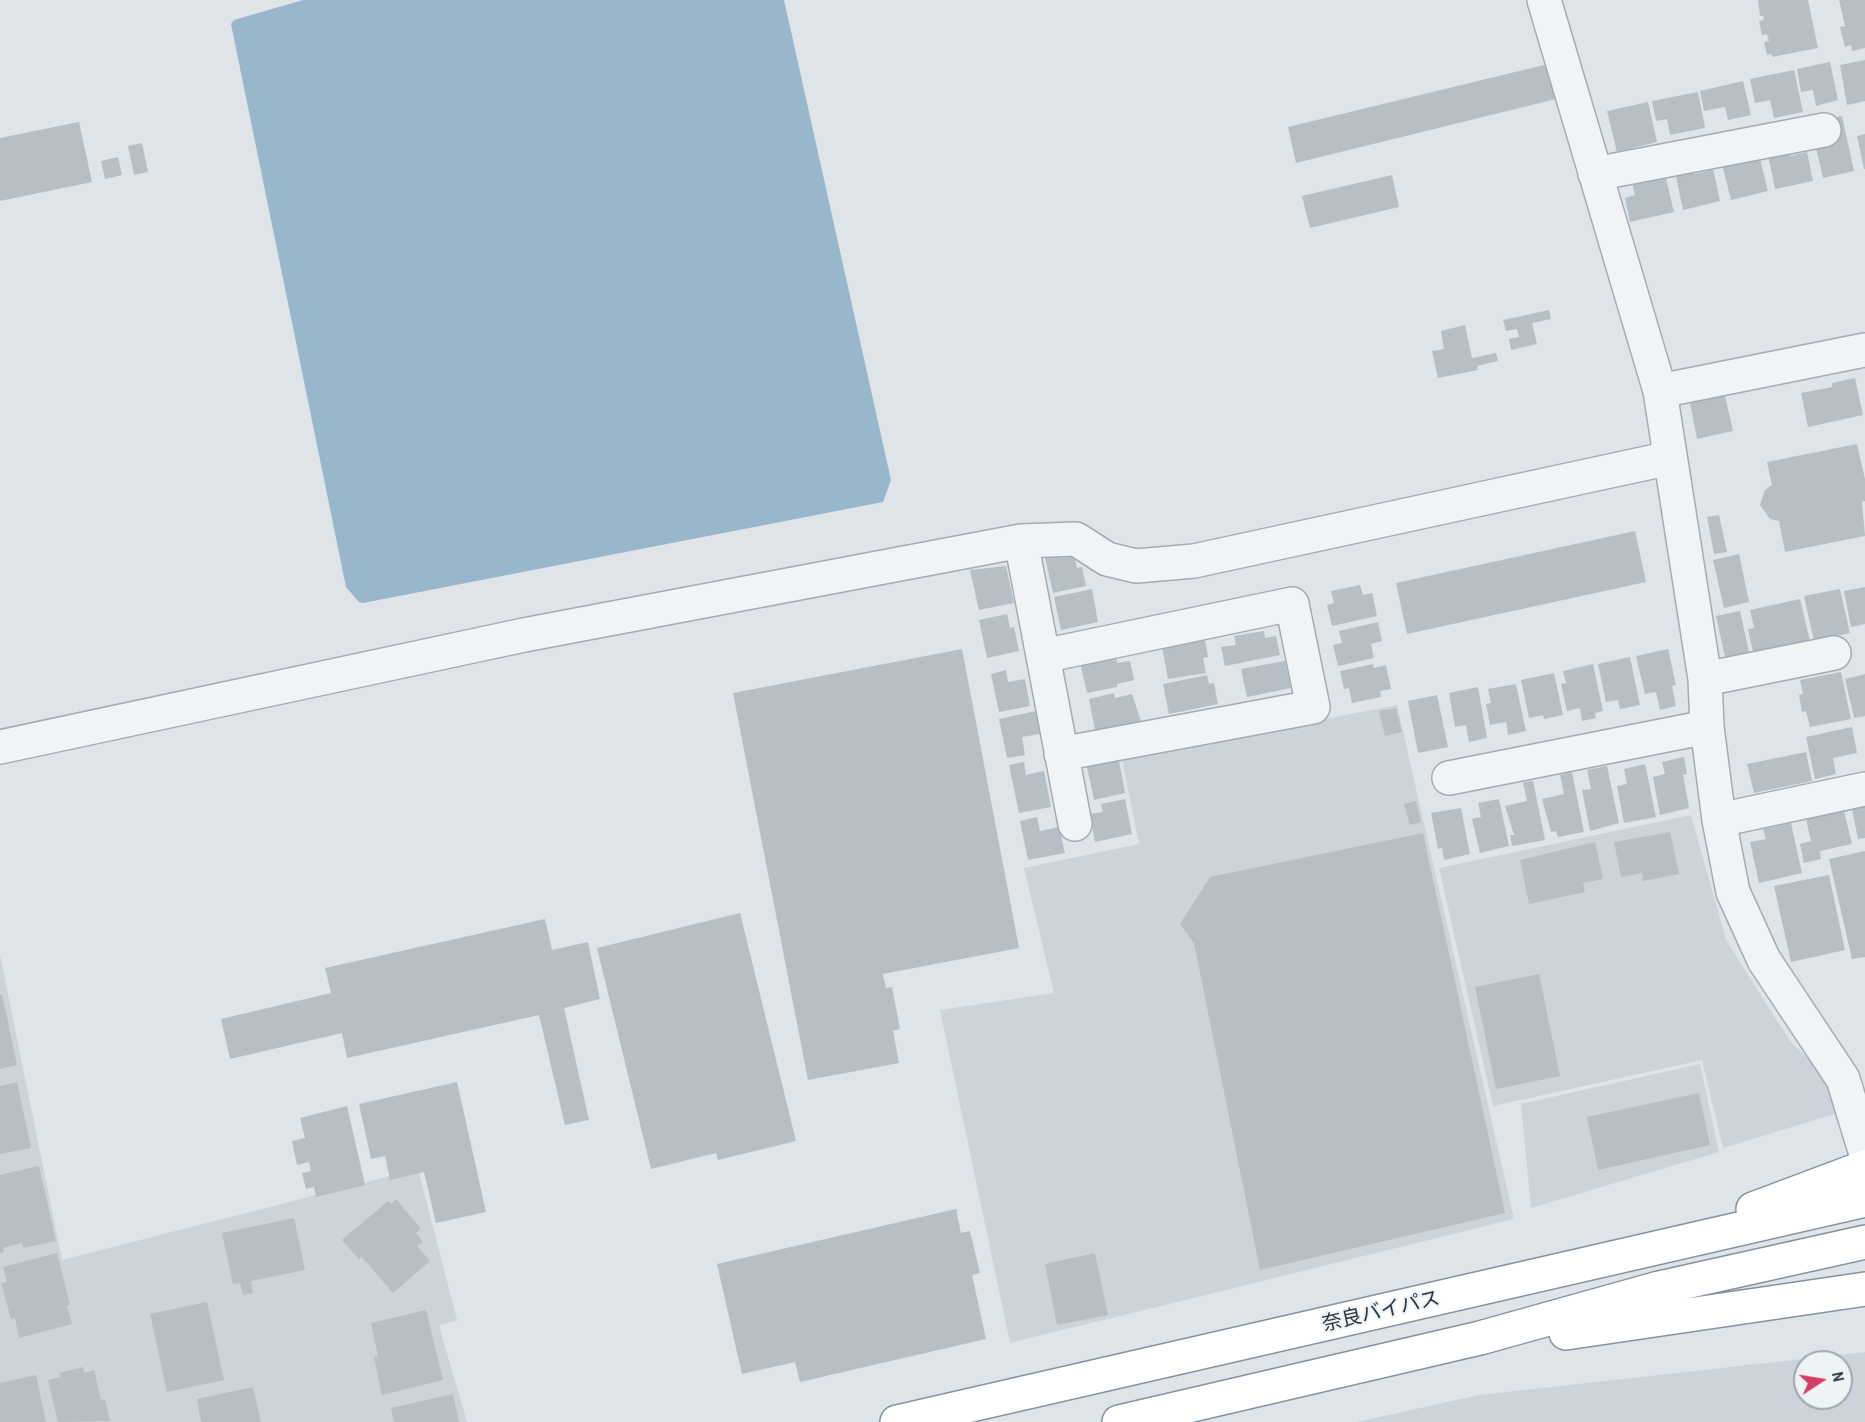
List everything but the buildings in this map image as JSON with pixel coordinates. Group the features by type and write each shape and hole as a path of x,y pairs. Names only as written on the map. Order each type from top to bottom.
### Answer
{"highway":[{"path":"1619,1258 1865,1167"},
{"name":"奈良バイパス","path":"897,1422 1865,1200"},
{"path":"1119,1422 1480,1338 1659,1288 1865,1242"},
{"path":"1480,1338 1528,1338 1865,1289"}],"street":[{"path":"1544,0 1660,391 1705,679 1707,727 1719,820 1733,892 1764,960 1843,1079 1865,1151"},
{"path":"1595,174 1824,130"},
{"path":"1660,391 1865,350"},
{"path":"0,747 524,635 1021,541 1076,539 1107,560 1136,566 1194,561 1670,458"},
{"path":"1021,541 1075,824"},
{"path":"1043,656 1292,604 1313,707 1061,754"},
{"path":"1705,679 1834,653"},
{"path":"1449,778 1707,727"},
{"path":"1719,820 1865,789"}],"shaded area":[{"path":"1397,705 1514,1219 1010,1343 940,1010 1054,993 1024,868 1139,844 1122,759"},
{"path":"1691,815 1726,940 1790,1041 1823,1073 1838,1113 1723,1148 1702,1060 1493,1106 1439,868"},
{"path":"0,955 62,1260 418,1169 457,1320 439,1326 467,1422 0,1422"},
{"path":"1700,1064 1719,1152 1531,1208 1521,1104"},
{"path":"1865,1352 1865,1422 1357,1422 1479,1395 1793,1360 1793,1410 1853,1410 1853,1353"}],"water":[{"path":"303,0 784,0 891,480 883,502 359,602 346,587 231,24 234,20"}]}
